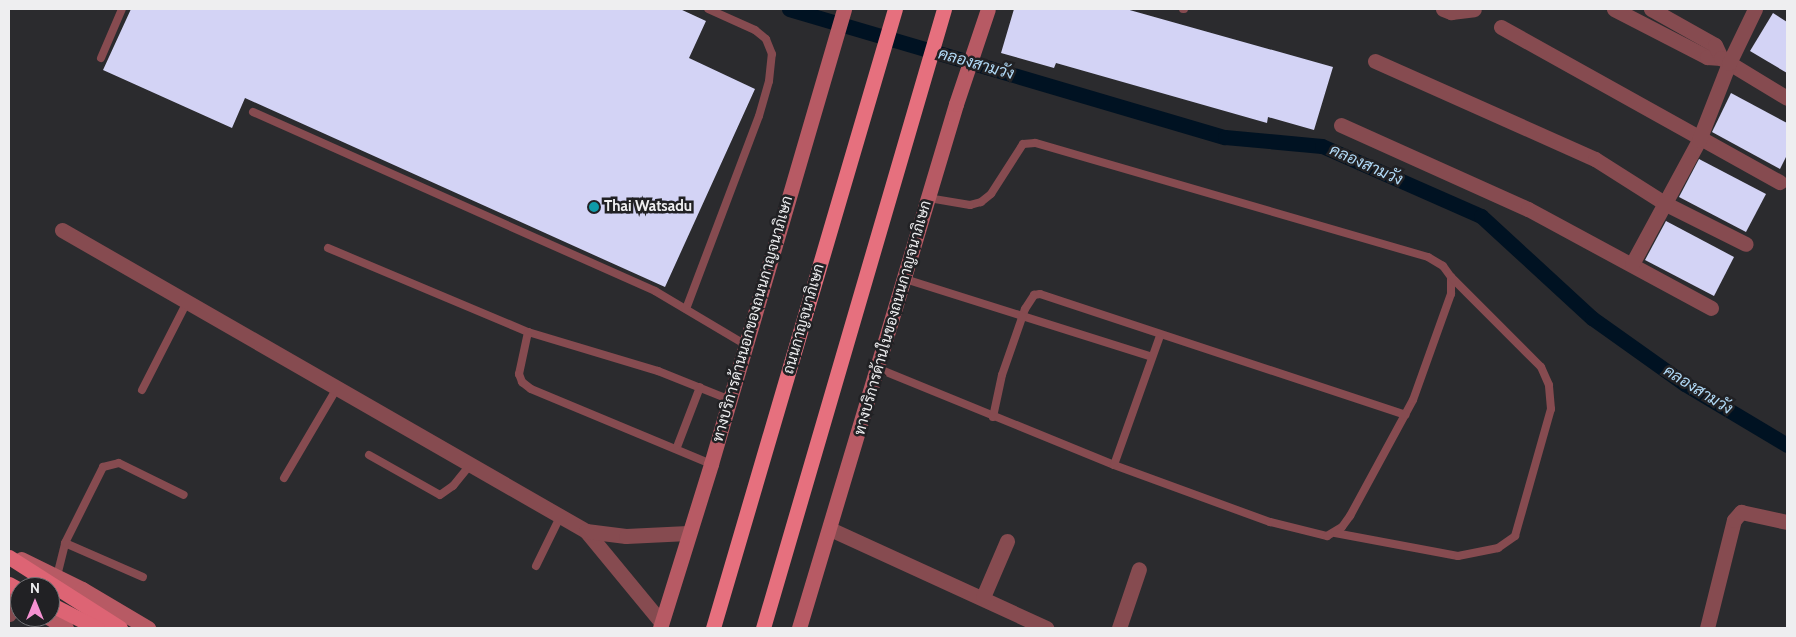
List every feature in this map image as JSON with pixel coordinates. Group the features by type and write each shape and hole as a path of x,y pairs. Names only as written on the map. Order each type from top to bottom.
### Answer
{"highway":[{"path":"763,628 944,9"},
{"name":"ถนนกาญจนาภิเษก","path":"714,628 893,15"}],"main road":[{"name":"ทางบริการด้านนอกของถนนกาญจนาภิเษก","path":"660,625 711,464 728,399 746,345 844,9"},
{"name":"ทางบริการด้านในของถนนกาญจนาภิเษก","path":"799,628 879,369 956,104 988,9"},
{"path":"9,555 57,576 148,628"},
{"path":"9,555 120,628"},
{"path":"60,609 97,628"}],"street":[{"path":"1443,9 1451,12 1474,9"},
{"path":"1614,9 1707,57 1725,60 1787,98"},
{"path":"1652,9 1714,45 1725,60"},
{"path":"1632,264 1699,140 1725,60 1755,9"},
{"path":"1501,27 1699,140 1780,182"},
{"path":"1375,61 1595,159 1666,204 1746,244"},
{"path":"1342,125 1528,209 1711,308"},
{"path":"62,230 586,531 660,625"},
{"path":"1707,628 1734,520 1741,512 1787,522"},
{"path":"830,529 983,597 1046,628"},
{"path":"586,531 626,536 688,533"},
{"path":"983,597 1007,541"},
{"path":"1119,628 1138,569"}],"lane":[{"path":"101,58 122,9"},
{"path":"686,309 759,116 769,81 772,54 766,40 755,30 708,9"},
{"path":"254,112 655,291 746,345"},
{"path":"928,198 970,205 981,202 992,194 1023,144 1035,143 1413,251 1443,266 1450,277 1542,367 1549,386 1551,409 1515,536 1498,548 1458,556 1335,533"},
{"path":"328,248 528,332 700,387 728,399"},
{"path":"879,369 1114,465 1270,522 1327,536 1335,533 1350,516 1405,415 1450,294 1450,277"},
{"path":"905,279 1152,357"},
{"path":"993,417 1002,375 1029,300 1040,294 1160,336 1405,415"},
{"path":"142,390 186,302"},
{"path":"528,332 520,374 526,386 677,447 711,464"},
{"path":"1114,465 1160,336"},
{"path":"677,447 700,387"},
{"path":"284,478 336,388"},
{"path":"369,455 440,495 453,486 471,464"},
{"path":"57,576 65,543 102,466 119,463 184,495"},
{"path":"536,566 561,515"},
{"path":"65,543 142,578"}],"building":[{"name":"Thai Watsadu","path":"131,9 680,9 706,21 689,58 755,89 665,287 245,98 232,128 103,70"},
{"path":"1014,9 1126,9 1333,67 1314,130 1268,117 1267,123 1056,63 1054,68 1001,53"},
{"path":"1773,13 1787,22 1787,73 1750,51"},
{"path":"1731,93 1787,123 1787,155 1780,169 1712,132"},
{"path":"1699,159 1766,194 1746,232 1679,197"},
{"path":"1666,221 1734,257 1714,296 1645,260"}],"waterway":[{"name":"คลองสามวัง","path":"789,9 1225,137 1322,146 1481,216 1592,318 1685,384 1787,445"}],"place":[{"name":"Thai Watsadu","path":"594,207"}]}
